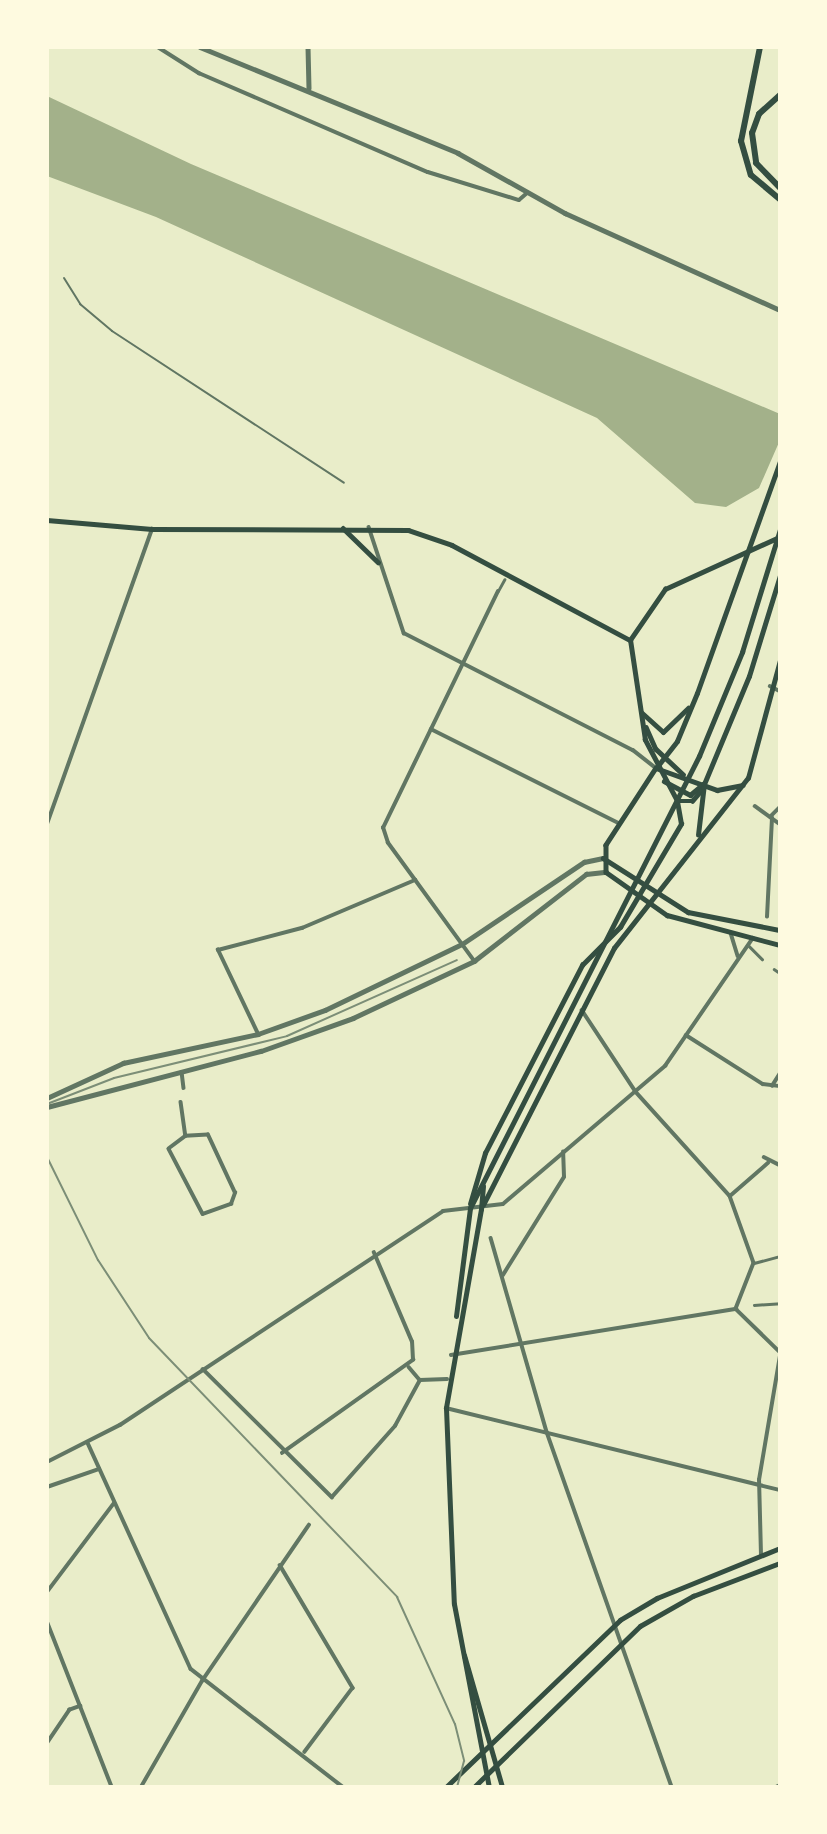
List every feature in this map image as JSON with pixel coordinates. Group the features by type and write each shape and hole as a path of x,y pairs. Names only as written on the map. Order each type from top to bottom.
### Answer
{"highway":[{"path":"760,47 741,141 751,175 780,200"},
{"path":"780,95 759,114 752,133 756,163 780,188"}],"main road":[{"path":"780,461 697,693 665,757 620,823 603,858 606,872 649,905 780,946"},
{"path":"47,520 152,529 369,527 408,530 452,545 630,640"},
{"path":"343,528 378,562"},
{"path":"470,1208 712,728 780,529"},
{"path":"489,1787 484,1776 461,1645 449,1558 447,1379 470,1208 484,1157 582,965 616,933 681,824 677,801 656,768 642,713 630,640 665,589 780,537"},
{"path":"677,801 692,800 704,784 742,695 780,575"},
{"path":"481,1209 614,948 659,893 698,837 744,785 758,759 770,687 780,660"},
{"path":"642,713 655,729 668,732 697,693"},
{"path":"642,713 665,757 684,775"},
{"path":"656,768 684,775 717,790 744,785"},
{"path":"663,779 690,795 704,784"},
{"path":"698,837 704,784"},
{"path":"603,858 688,912 780,930"},
{"path":"455,1330 481,1209 483,1183"},
{"path":"446,1787 615,1624 657,1598 780,1548"},
{"path":"474,1787 621,1641 680,1602 780,1563"},
{"path":"461,1645 502,1787"}],"street":[{"path":"158,47 199,73 428,172 519,200 527,193"},
{"path":"200,47 309,88 458,153 527,193 780,310"},
{"path":"308,47 309,88"},
{"path":"369,527 378,562 404,633 633,750 656,768"},
{"path":"47,824 152,529"},
{"path":"474,961 384,834 503,580"},
{"path":"770,687 780,691"},
{"path":"431,729 620,823"},
{"path":"755,806 780,824"},
{"path":"767,917 771,818 780,807"},
{"path":"47,1098 123,1063 258,1034 325,1010 462,944 584,862 603,858"},
{"path":"47,1107 321,1031 474,961 586,874 606,872"},
{"path":"258,1034 217,957 224,946 302,928 415,880"},
{"path":"732,933 738,959"},
{"path":"47,1462 88,1443 374,1253 443,1211 481,1209 503,1204 636,1092 686,1035 753,939"},
{"path":"748,945 762,959"},
{"path":"774,969 780,973"},
{"path":"582,1010 636,1092 730,1196 754,1263 736,1310"},
{"path":"686,1035 772,1086 780,1086"},
{"path":"182,1070 184,1088"},
{"path":"772,1086 780,1073"},
{"path":"181,1102 186,1136"},
{"path":"208,1135 235,1193 231,1203 200,1210 169,1149 186,1136 208,1135"},
{"path":"503,1275 564,1177 563,1152"},
{"path":"764,1157 768,1163 780,1166"},
{"path":"730,1196 768,1163"},
{"path":"491,1238 526,1345 547,1432 672,1787"},
{"path":"374,1253 412,1342 409,1367 420,1380"},
{"path":"754,1263 780,1256"},
{"path":"754,1305 780,1303"},
{"path":"451,1355 736,1310"},
{"path":"736,1310 780,1354 758,1485 761,1556"},
{"path":"282,1453 409,1367"},
{"path":"203,1369 325,1495 336,1495 395,1426 420,1380"},
{"path":"420,1380 447,1379"},
{"path":"446,1408 780,1490"},
{"path":"88,1443 114,1503 202,1681 305,1752 344,1787"},
{"path":"47,1487 99,1469"},
{"path":"47,1592 114,1503"},
{"path":"141,1787 202,1681 309,1525"},
{"path":"280,1565 353,1688 305,1752"},
{"path":"47,1622 112,1787"},
{"path":"47,1743 69,1710 80,1706"}],"lane":[{"path":"64,278 80,304 112,331 344,483"}],"shaded area":[{"path":"47,96 191,164 780,414 780,440 759,488 726,507 695,503 597,418 156,217 47,176"}],"tram line":[{"path":"47,1104 114,1078 287,1036 457,960"},
{"path":"47,1157 98,1260 149,1338 397,1597 455,1724 464,1761 457,1787"}]}
